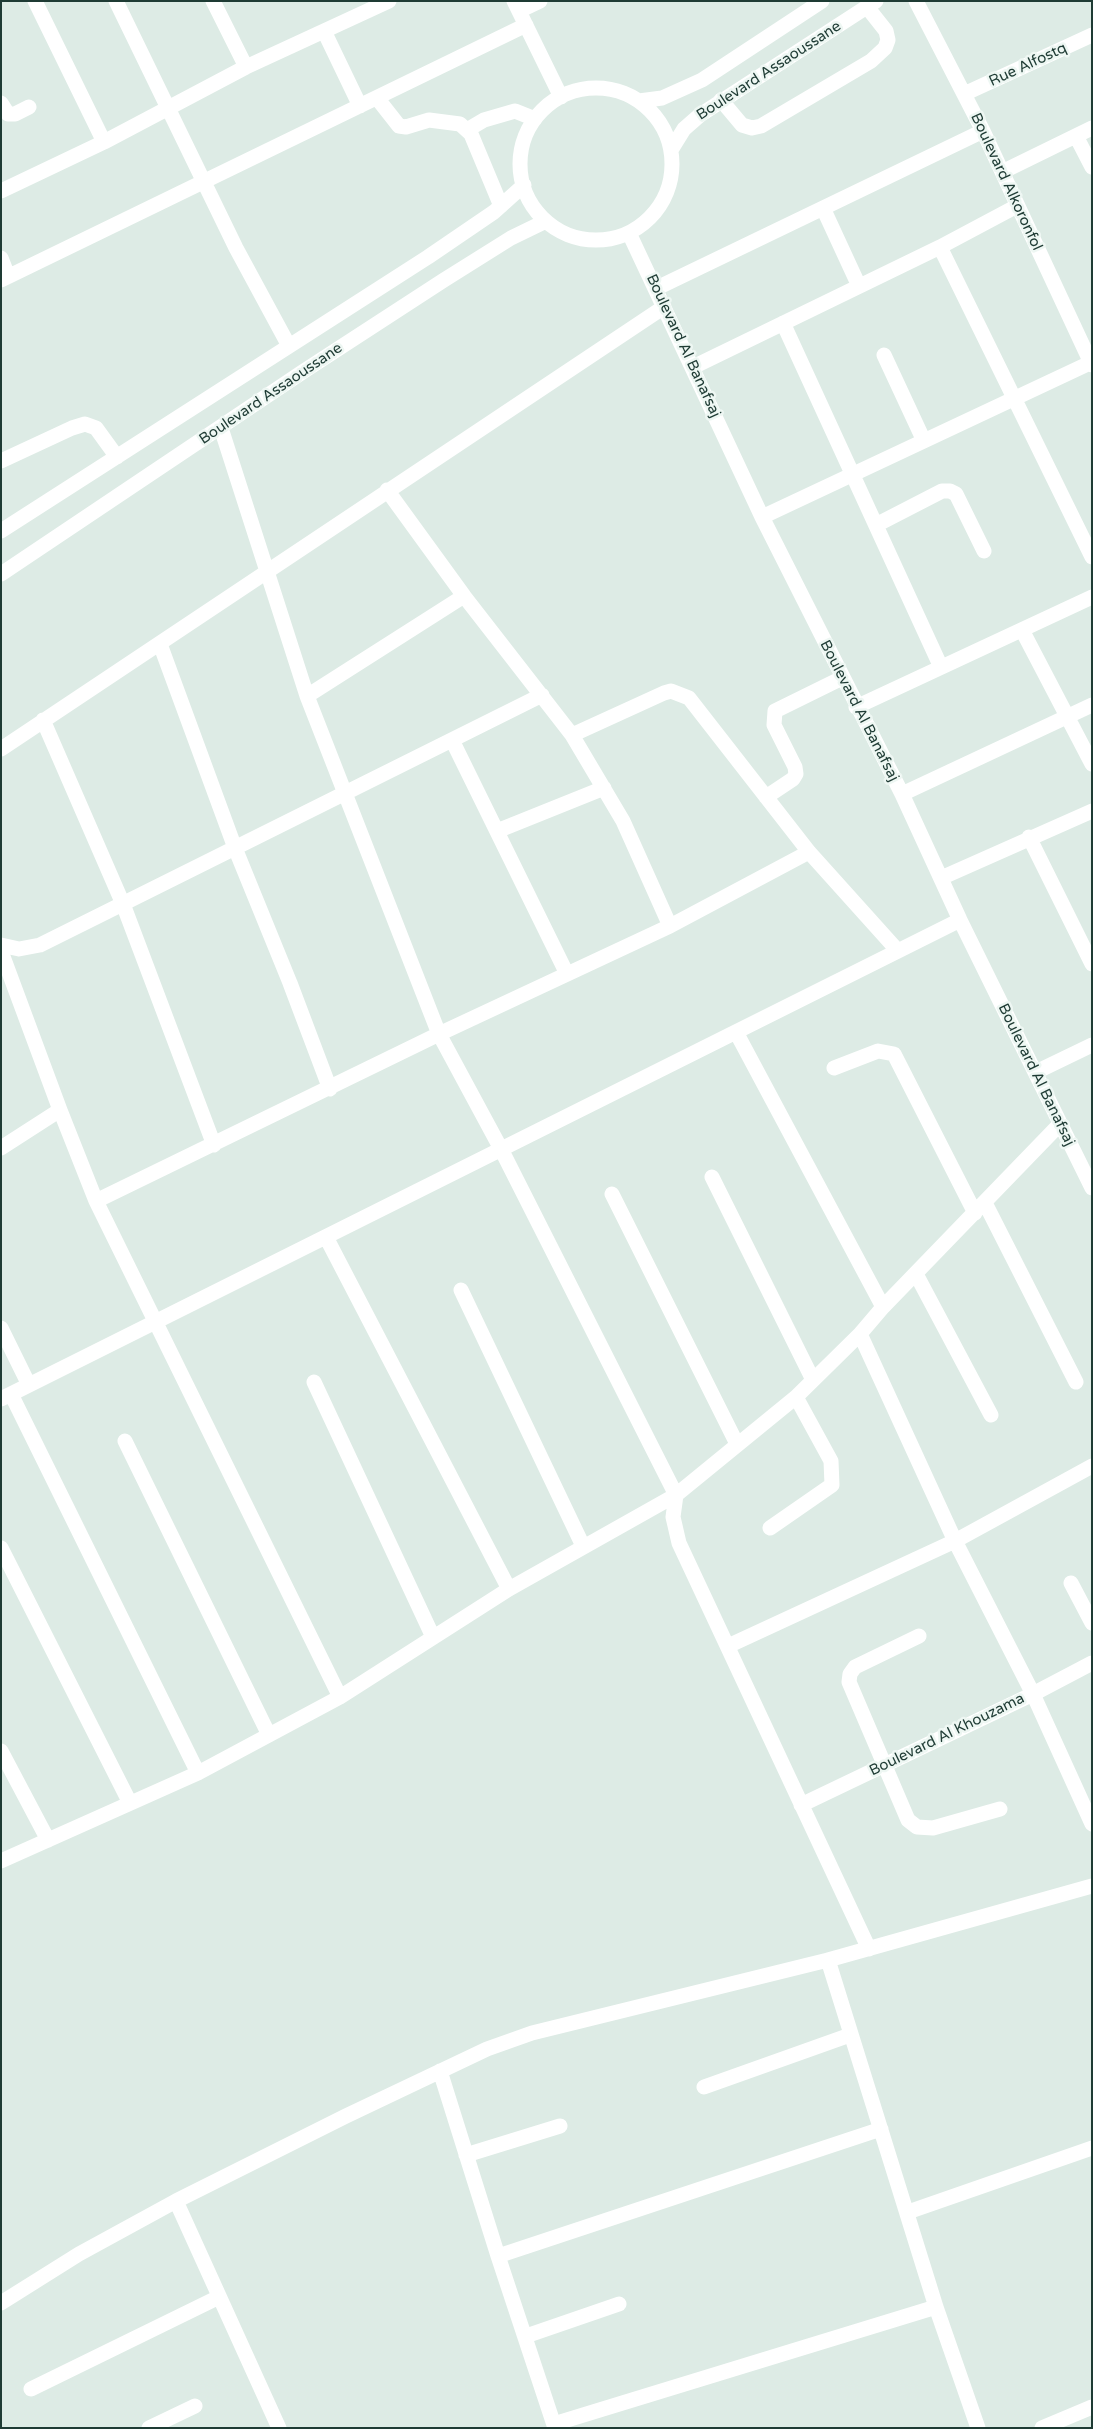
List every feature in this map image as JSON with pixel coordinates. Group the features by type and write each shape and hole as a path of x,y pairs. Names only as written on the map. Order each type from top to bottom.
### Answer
{"street":[{"path":"35,1 104,142"},
{"path":"116,1 266,306 289,346"},
{"path":"213,1 246,67"},
{"path":"1,191 104,142 246,67 389,1"},
{"path":"1,258 5,278 377,98 540,1"},
{"name":"Boulevard Assaoussane","path":"639,101 662,98 702,80 822,1"},
{"name":"Boulevard Alkoronfol","path":"916,1 983,131 1091,363"},
{"path":"721,100 742,125 752,128 761,126 871,61 885,48 888,40 886,31 872,4"},
{"name":"Boulevard Assaoussane","path":"671,150 684,129 721,100 872,4"},
{"path":"520,13 561,97"},
{"path":"324,31 360,106"},
{"name":"Rue Alfostq","path":"964,94 1092,36"},
{"path":"600,88 614,90 639,101 659,121 671,150 670,183 664,199 655,213 643,224 629,233 612,239 577,238 561,232 546,221 532,205 524,185 521,158 523,144 535,120 545,109 561,97 574,92 600,88"},
{"path":"377,98 399,126 406,127 430,120 442,120 460,124 467,130 480,155 501,206"},
{"path":"1,103 8,114 15,114 29,107"},
{"path":"467,130 484,120 515,111 535,120"},
{"path":"1002,172 1092,128"},
{"path":"657,288 983,131"},
{"path":"1076,136 1092,167"},
{"name":"Boulevard Assaoussane","path":"1,531 428,257 501,206 524,185"},
{"path":"693,367 940,247 1017,206"},
{"path":"823,208 859,286"},
{"name":"Boulevard Assaoussane","path":"1,574 304,371 444,280 511,238 546,221"},
{"name":"Boulevard Al Banafsaj","path":"629,233 657,288 664,307 762,517 902,794 960,920 1092,1188"},
{"path":"940,247 1092,557"},
{"path":"1,748 664,307"},
{"path":"783,323 940,665"},
{"path":"884,355 924,441"},
{"path":"762,517 1091,363"},
{"path":"1,461 72,428 85,424 96,428 117,456"},
{"path":"221,428 307,696 439,1034 501,1149 676,1495 672,1517 679,1543 869,1949"},
{"path":"387,490 464,596 572,735 604,788 634,845 670,926"},
{"path":"876,525 942,491 950,492 956,494 984,551"},
{"path":"307,696 464,596"},
{"path":"856,706 940,665 1022,630 1092,596"},
{"path":"1022,630 1092,764"},
{"path":"160,644 235,848 290,983 330,1089"},
{"path":"766,796 793,779 796,774 796,767 774,725 775,711 842,678"},
{"path":"572,735 664,693 671,691 681,693 689,698 809,852 898,951"},
{"path":"1,945 19,949 40,945 542,695"},
{"path":"902,794 1092,705"},
{"path":"44,720 123,904 214,1145"},
{"path":"452,740 567,974"},
{"path":"497,831 604,788"},
{"path":"941,878 1092,811"},
{"path":"1029,838 1092,964"},
{"path":"96,1201 330,1089 439,1034 670,926 809,852"},
{"path":"198,1773 6,1397 960,920"},
{"path":"1,951 96,1201 340,1697"},
{"path":"736,1032 883,1307"},
{"path":"1036,1072 1092,1045"},
{"path":"834,1068 878,1051 894,1054 1076,1382"},
{"path":"1,1148 60,1110"},
{"path":"1,1861 198,1773 340,1697 509,1588 676,1495 796,1397 860,1334 883,1307 1060,1125"},
{"path":"712,1177 813,1380"},
{"path":"612,1194 737,1444"},
{"path":"326,1237 509,1588"},
{"path":"916,1274 991,1415"},
{"path":"460,1290 583,1546"},
{"path":"1,1328 29,1385"},
{"path":"860,1334 955,1541 1033,1694 1092,1824"},
{"path":"314,1382 433,1637"},
{"path":"770,1528 832,1486 831,1461 796,1397"},
{"path":"124,1441 269,1735"},
{"path":"728,1646 955,1541 1092,1466"},
{"path":"1,1548 130,1803"},
{"path":"1071,1584 1092,1623"},
{"path":"919,1636 855,1667 850,1674 849,1682 886,1764 908,1820 917,1826 933,1828 1000,1809"},
{"name":"Boulevard Al Khouzama","path":"801,1805 1033,1694 1092,1663"},
{"path":"1,1751 48,1840"},
{"path":"1,2303 79,2254 176,2201 487,2049 532,2032 828,1960 1092,1886"},
{"path":"828,1960 850,2036 908,2212 936,2307 978,2428"},
{"path":"704,2087 850,2036"},
{"path":"440,2071 498,2256 555,2426 936,2307"},
{"path":"466,2155 560,2126"},
{"path":"498,2256 881,2129"},
{"path":"908,2212 1092,2148"},
{"path":"176,2201 280,2428"},
{"path":"31,2389 219,2297"},
{"path":"526,2336 619,2304"},
{"path":"149,2428 195,2406"},
{"path":"1042,2428 1092,2407"}]}
